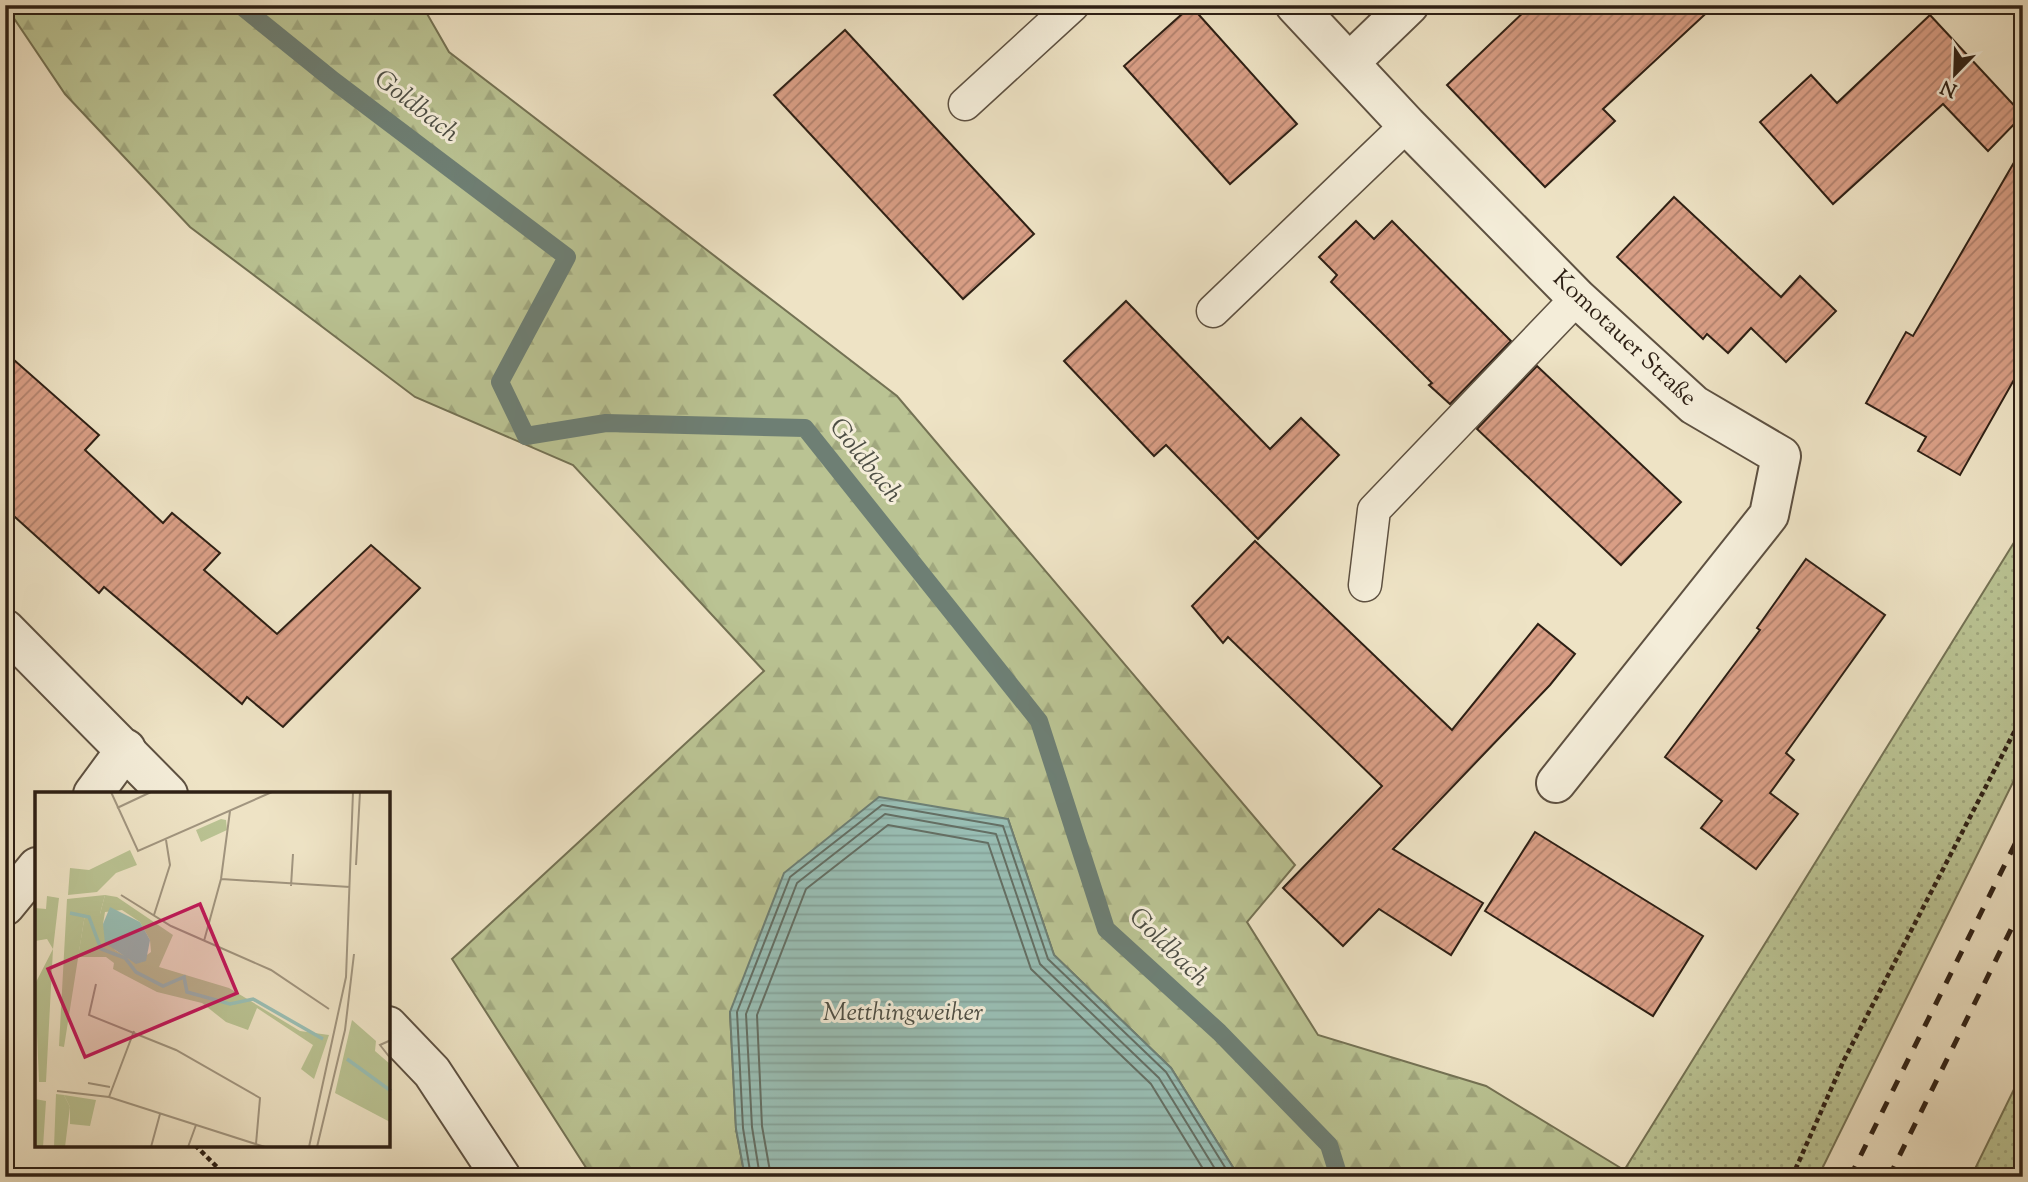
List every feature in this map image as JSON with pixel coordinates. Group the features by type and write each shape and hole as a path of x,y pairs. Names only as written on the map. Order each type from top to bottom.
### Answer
{"street":[{"name":"Komotauer Straße","path":"1294,5 1577,298 1694,405 1782,456 1769,515 1556,783"},
{"path":"1350,62 1409,5"},
{"path":"5,629 167,792"},
{"path":"94,792 126,749"},
{"path":"5,906 35,869"},
{"path":"390,1028 432,1072 501,1177"}],"lane":[{"path":"965,104 1073,5"},
{"path":"1213,311 1407,125"},
{"path":"1365,585 1374,510 1577,298"}],"path":[{"path":"1792,1177 1844,1060 2023,715"},
{"path":"197,1147 227,1177"}],"green space":[{"path":"5,5 422,5 449,52 897,396 1295,865 1247,922 1318,1035 1486,1086 1624,1170 1620,1177 1239,1177 1171,1068 1054,955 1008,819 730,1012 736,1129 745,1177 592,1177 452,959 764,671 573,465 415,397 190,227 65,94"},
{"path":"2023,528 2023,762 1818,1177 1620,1177"},
{"path":"2023,1071 2023,1177 1971,1177"}],"water":[{"name":"Metthingweiher","path":"879,797 1008,819 1054,955 1171,1068 1239,1177 745,1177 736,1129 730,1012 784,873"}],"building":[{"path":"1531,5 1715,5 1603,109 1615,121 1545,187 1447,85"},
{"path":"1191,6 1297,124 1230,184 1124,66"},
{"path":"1930,15 2023,115 1988,151 1943,104 1833,204 1760,122 1811,75 1837,103"},
{"path":"845,30 1034,234 963,299 774,95"},
{"path":"2023,147 2023,364 1960,475 1918,451 1926,437 1866,403 1906,332 1913,336"},
{"path":"1674,197 1781,297 1800,276 1836,311 1786,362 1751,328 1728,353 1707,334 1703,339 1617,257"},
{"path":"1356,221 1374,239 1392,221 1511,341 1450,404 1331,282 1337,275 1319,257"},
{"path":"1126,301 1270,449 1301,418 1339,455 1258,539 1166,445 1154,456 1064,361"},
{"path":"5,352 99,435 85,450 163,523 172,513 220,553 204,570 277,634 371,545 420,588 283,727 247,697 242,704 104,587 99,593 5,508"},
{"path":"1537,366 1681,502 1621,565 1477,429"},
{"path":"1255,541 1452,730 1538,624 1575,654 1550,685 1393,849 1483,903 1451,955 1379,909 1343,946 1283,888 1382,786 1228,637 1223,643 1192,606"},
{"path":"1806,559 1885,615 1786,753 1794,760 1770,793 1798,814 1756,869 1701,828 1722,801 1665,757 1760,630 1757,628"},
{"path":"1535,832 1703,936 1653,1016 1485,911"}],"waterway":[{"name":"Goldbach","path":"240,5 334,81 567,257 500,382 526,436 606,423 805,428 1039,721 1106,929 1219,1032 1329,1145 1339,1177"}],"railway":[{"path":"1850,1177 2023,828"},
{"path":"1889,1177 2023,905"}]}
